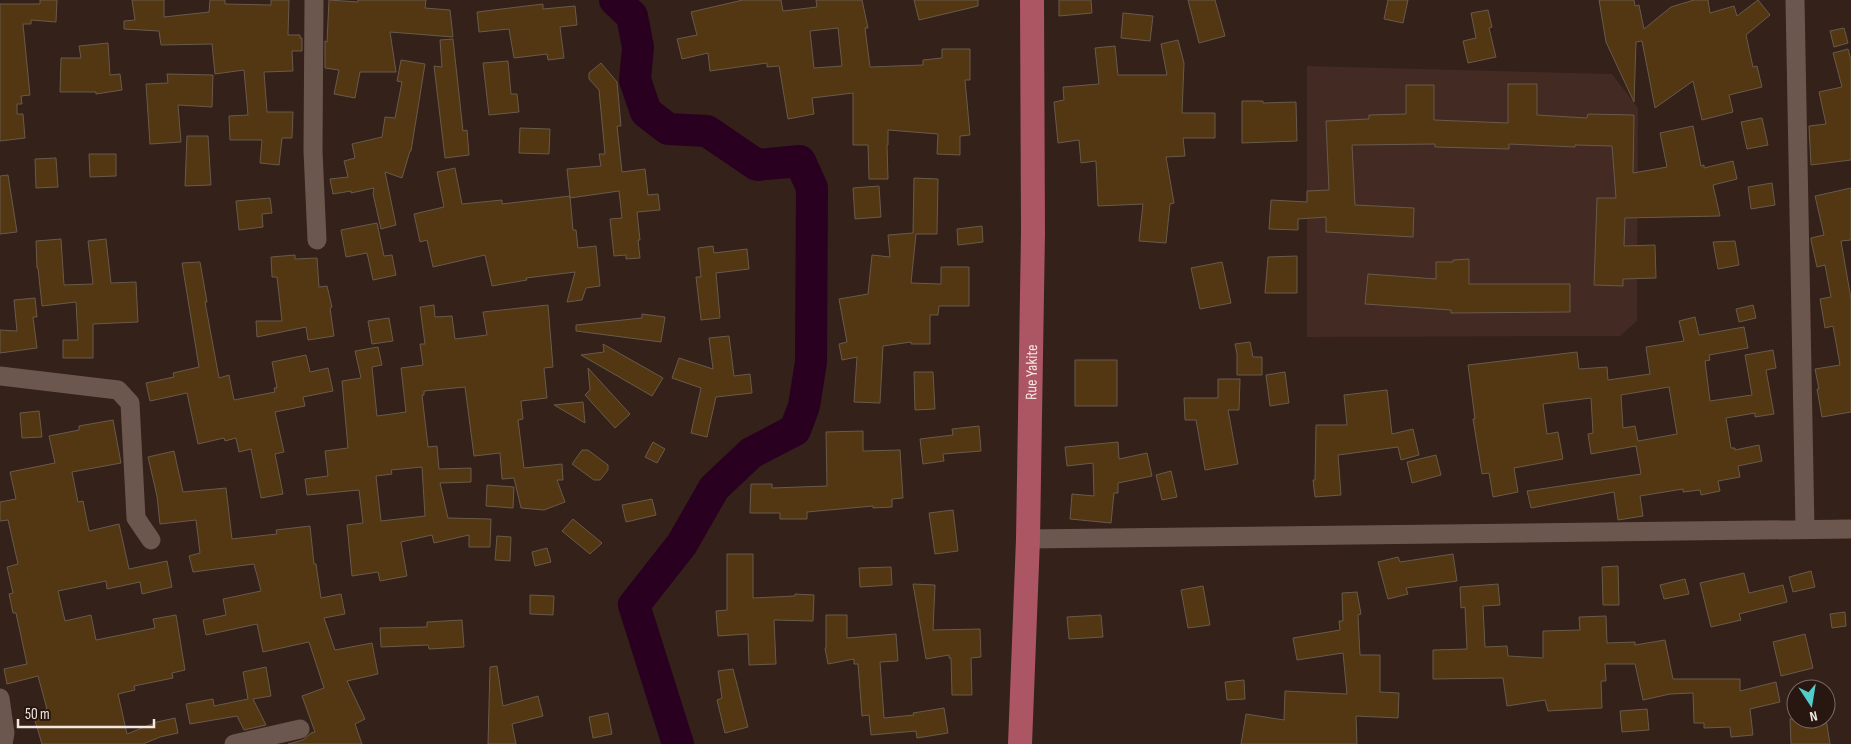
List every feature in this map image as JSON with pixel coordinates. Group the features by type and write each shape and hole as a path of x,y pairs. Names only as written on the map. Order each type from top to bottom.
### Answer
{"main road":[{"name":"Rue Yakite","path":"1020,744 1028,539 1033,232 1032,0"}],"street":[{"path":"314,0 313,151 316,240"},
{"path":"1796,0 1805,529"},
{"path":"0,376 118,390 124,396 130,403 132,420 136,518 151,540"},
{"path":"1028,539 1805,529 1851,530"},
{"path":"0,698 5,733 3,744"},
{"path":"234,744 300,729"}],"shaded area":[{"path":"1307,66 1612,74 1638,108 1637,321 1620,336 1307,337"}],"building":[{"path":"40,0 57,0 56,22 31,20 31,24 23,24 30,95 21,96 22,104 17,104 17,114 23,114 25,138 0,141 0,4 40,4"},
{"path":"132,0 164,0 164,17 209,12 210,0 225,0 225,4 271,5 271,0 289,0 288,35 300,35 300,38 302,38 302,51 292,51 293,71 264,72 267,112 293,112 292,138 282,138 279,165 260,163 262,140 230,140 229,116 248,115 244,70 215,74 212,44 161,45 159,31 124,29 124,21 135,20"},
{"path":"329,0 358,2 358,0 426,0 425,8 450,10 453,37 390,32 396,72 360,72 355,98 334,94 339,70 325,68 325,41 327,42"},
{"path":"743,0 781,0 783,11 817,7 816,0 862,0 868,28 865,28 870,67 923,65 923,60 942,58 942,49 970,49 970,80 965,80 970,135 960,136 960,155 937,154 938,134 888,130 888,179 869,179 868,145 853,145 853,93 812,98 814,114 788,119 779,66 767,67 767,63 710,71 708,53 682,59 677,39 697,35 691,12","holes":["838,28 842,66 814,68 810,31"]},
{"path":"914,0 978,0 978,6 919,20"},
{"path":"1059,0 1091,0 1092,13 1059,16"},
{"path":"1188,0 1215,0 1225,36 1199,43"},
{"path":"1388,0 1408,0 1403,23 1384,19"},
{"path":"1599,0 1634,0 1635,6 1639,5 1644,29 1671,7 1694,0 1708,0 1710,13 1734,6 1737,16 1758,0 1770,15 1746,35 1753,67 1757,66 1762,87 1729,95 1733,112 1702,120 1693,81 1655,108 1642,41 1636,42 1634,102 1606,42"},
{"path":"543,4 543,9 575,6 577,25 560,27 564,58 548,60 547,54 514,58 509,29 479,32 477,12"},
{"path":"1488,10 1492,27 1489,28 1496,57 1468,63 1463,41 1476,38 1471,13"},
{"path":"1123,13 1153,16 1150,41 1121,38"},
{"path":"1844,28 1848,43 1834,47 1830,31"},
{"path":"453,39 463,131 467,130 469,155 445,158 434,66 442,67 440,40"},
{"path":"1178,40 1184,63 1182,113 1215,113 1215,138 1183,138 1185,156 1166,157 1174,203 1170,204 1166,243 1139,241 1143,204 1098,206 1096,161 1081,163 1079,140 1058,143 1054,102 1064,100 1063,87 1099,84 1095,48 1115,46 1118,75 1167,75 1161,44"},
{"path":"108,43 110,75 120,74 122,90 96,94 96,92 60,92 61,58 81,58 79,46"},
{"path":"1848,49 1851,60 1851,160 1811,165 1809,126 1826,124 1819,92 1842,87 1833,53"},
{"path":"401,60 425,64 411,151 402,178 385,172 396,225 381,229 373,194 374,188 351,193 351,191 333,194 330,179 348,177 344,161 355,158 352,144 382,137 385,117 395,118 402,82 397,81"},
{"path":"508,61 511,94 517,94 519,112 489,115 483,63"},
{"path":"601,63 617,82 621,126 617,126 622,172 645,169 648,195 658,194 660,210 637,212 640,258 626,259 626,255 614,256 610,219 622,218 619,191 570,198 567,169 601,166 599,154 605,154 599,90 589,79 589,73"},
{"path":"167,74 213,75 212,107 178,105 181,142 150,144 146,84 168,83"},
{"path":"1508,84 1537,84 1537,115 1587,118 1588,114 1634,115 1633,173 1667,167 1660,133 1693,126 1701,166 1704,165 1704,168 1733,161 1737,179 1713,185 1720,216 1625,218 1624,246 1655,245 1656,278 1623,279 1623,286 1594,285 1597,198 1616,198 1612,146 1575,145 1575,147 1509,144 1509,149 1435,147 1435,144 1352,145 1355,205 1414,208 1413,237 1326,232 1326,217 1298,219 1298,230 1269,229 1271,200 1307,202 1307,191 1329,190 1326,121 1369,119 1369,115 1406,114 1406,85 1434,85 1434,120 1508,123"},
{"path":"1242,101 1263,101 1263,103 1296,102 1297,141 1242,143"},
{"path":"1762,118 1768,145 1747,149 1741,122"},
{"path":"520,128 550,129 549,154 519,153"},
{"path":"187,136 208,136 211,185 185,186"},
{"path":"89,154 116,154 116,176 90,177"},
{"path":"56,158 58,187 36,188 35,159"},
{"path":"455,168 462,204 502,200 502,204 570,196 573,230 576,230 578,248 596,246 600,286 586,288 582,300 567,302 575,272 526,278 527,280 492,286 485,255 433,267 427,240 420,242 414,214 444,207 437,172"},
{"path":"8,175 17,232 0,234 0,176"},
{"path":"914,178 938,179 937,234 916,234 911,283 941,284 941,267 969,267 969,306 939,306 938,315 930,315 930,344 911,344 911,342 883,346 880,403 854,402 857,357 842,360 839,344 847,342 839,299 868,294 872,255 890,257 888,235 913,233"},
{"path":"1772,183 1775,205 1751,209 1748,187"},
{"path":"879,186 881,217 855,219 853,188"},
{"path":"1851,188 1851,240 1841,241 1851,299 1851,412 1822,417 1815,369 1840,365 1833,326 1825,328 1820,299 1831,297 1825,265 1817,267 1811,240 1811,238 1824,235 1815,196"},
{"path":"270,198 272,213 262,214 263,227 239,230 236,201"},
{"path":"377,223 384,256 392,255 396,275 373,280 367,253 346,257 341,230"},
{"path":"982,226 983,242 958,245 957,229"},
{"path":"61,239 64,285 93,284 88,241 106,239 111,283 136,282 138,322 93,324 93,358 63,358 63,340 78,340 76,302 42,306 36,241"},
{"path":"1735,241 1739,265 1718,269 1713,242"},
{"path":"713,246 714,253 747,249 749,269 716,273 720,318 701,320 696,277 701,277 698,248"},
{"path":"295,255 295,259 317,258 319,287 327,286 332,307 330,308 334,336 308,340 306,327 257,337 256,321 282,321 277,277 272,277 271,257"},
{"path":"1297,256 1297,293 1265,293 1268,257"},
{"path":"1469,259 1469,284 1570,284 1570,312 1451,313 1451,310 1365,304 1368,274 1436,279 1436,262 1453,262 1453,260"},
{"path":"200,262 207,302 205,302 219,378 229,375 234,400 275,392 274,388 277,388 272,362 306,355 310,372 328,368 333,391 303,397 305,406 275,412 284,452 275,454 283,494 261,498 251,449 239,452 236,438 225,441 224,438 198,444 187,393 150,401 146,383 174,377 173,373 199,367 182,263"},
{"path":"1222,262 1231,303 1200,309 1191,268"},
{"path":"35,298 37,317 33,317 37,348 0,353 0,330 17,331 14,300"},
{"path":"434,305 435,317 452,316 455,339 487,335 483,312 548,305 553,367 544,368 547,398 521,401 523,419 518,420 524,468 562,464 563,480 557,480 565,502 544,510 521,508 514,478 502,479 500,453 474,456 465,387 424,391 424,395 422,395 428,447 437,446 439,469 471,468 471,482 440,483 448,518 491,519 490,547 469,547 469,535 434,543 432,535 401,542 407,576 380,581 378,572 352,576 347,525 363,523 359,490 307,495 305,479 328,476 325,451 348,448 342,381 361,378 355,351 378,347 382,365 372,367 377,416 406,412 401,368 423,365 420,344 425,344 420,307","holes":["422,467 425,516 381,521 376,476 392,474 391,470"]},
{"path":"1753,305 1756,318 1739,322 1736,309"},
{"path":"642,314 665,317 661,342 576,331 576,325 642,318"},
{"path":"1695,317 1699,335 1744,327 1748,348 1709,355 1710,360 1705,361 1710,401 1752,395 1745,355 1773,350 1776,368 1766,370 1774,414 1755,417 1755,413 1726,418 1731,448 1735,448 1735,450 1759,445 1762,461 1738,466 1740,477 1718,481 1720,491 1701,495 1700,490 1683,492 1683,489 1640,496 1643,516 1618,520 1614,492 1531,508 1527,491 1641,474 1636,446 1591,454 1588,434 1593,433 1591,398 1543,404 1547,434 1558,432 1563,459 1514,468 1518,492 1493,497 1489,473 1482,474 1473,419 1475,419 1468,365 1577,352 1579,369 1607,367 1608,380 1650,374 1646,347 1684,341 1679,321","holes":["1669,387 1677,434 1638,441 1635,426 1623,428 1621,395"]},
{"path":"389,318 393,341 372,344 368,321"},
{"path":"729,336 734,376 750,374 752,393 716,397 707,437 691,433 701,388 672,378 679,358 713,369 709,338"},
{"path":"1250,342 1253,357 1262,357 1262,375 1237,375 1235,344"},
{"path":"603,344 663,378 652,396 581,355 604,352"},
{"path":"1075,360 1117,360 1117,406 1075,406"},
{"path":"588,368 630,414 615,428 585,395 590,390"},
{"path":"914,372 933,372 935,409 915,410"},
{"path":"1285,372 1289,403 1270,406 1266,375"},
{"path":"1218,379 1240,379 1239,410 1228,410 1238,464 1205,470 1196,420 1185,420 1184,398 1218,398"},
{"path":"1387,390 1392,434 1413,429 1419,455 1401,460 1398,447 1338,455 1341,495 1315,497 1313,480 1315,480 1316,425 1347,425 1344,395"},
{"path":"583,402 585,423 554,405"},
{"path":"39,411 42,437 22,438 20,413"},
{"path":"113,420 121,463 72,472 78,502 83,501 89,531 119,524 129,569 167,561 172,587 142,594 140,582 107,589 106,581 58,591 65,621 91,615 96,640 155,628 153,619 176,615 185,670 172,673 173,678 134,686 135,690 118,694 127,734 157,722 175,718 178,733 160,737 143,744 42,744 33,714 47,709 38,676 7,684 4,669 27,664 16,613 13,613 9,594 13,593 7,567 18,564 8,520 0,521 0,502 16,499 10,472 55,463 49,436 79,430 79,426"},
{"path":"979,426 981,451 943,454 944,461 923,464 920,439 953,435 952,429"},
{"path":"863,431 863,451 900,450 903,498 892,499 892,507 873,508 873,506 807,512 807,519 780,519 780,513 750,513 751,484 772,484 772,488 827,486 826,432"},
{"path":"653,442 665,449 657,463 645,457"},
{"path":"1118,442 1119,459 1147,453 1152,476 1118,483 1118,493 1114,493 1111,523 1070,519 1072,494 1094,496 1093,463 1067,466 1065,447"},
{"path":"582,450 588,450 608,465 608,470 600,480 594,480 572,464"},
{"path":"174,451 183,492 226,488 232,539 277,534 276,530 310,526 314,564 316,564 321,598 341,594 345,614 324,618 335,650 372,643 378,674 347,681 365,719 355,724 362,744 288,744 303,740 315,732 302,696 324,688 309,642 263,652 257,624 206,635 203,620 226,615 223,599 261,591 254,564 193,572 189,556 200,553 196,520 160,524 157,496 148,457"},
{"path":"1436,455 1441,475 1412,483 1407,462"},
{"path":"1171,471 1177,497 1162,500 1156,475"},
{"path":"487,485 514,487 513,508 486,506"},
{"path":"652,499 656,515 626,522 622,505"},
{"path":"953,510 958,551 935,554 929,513"},
{"path":"573,519 602,543 590,554 562,531"},
{"path":"497,536 511,537 510,561 495,560"},
{"path":"547,548 551,562 535,566 532,552"},
{"path":"727,554 753,554 753,598 795,596 795,594 814,595 813,621 774,620 776,664 749,665 748,634 718,636 716,611 727,610"},
{"path":"1453,554 1457,581 1406,588 1408,594 1388,599 1378,562 1398,557 1400,562"},
{"path":"1618,566 1619,605 1603,605 1602,567"},
{"path":"891,567 892,585 860,587 859,568"},
{"path":"1811,571 1815,587 1793,592 1789,577"},
{"path":"1744,573 1749,593 1783,585 1787,602 1739,614 1741,620 1711,627 1700,583"},
{"path":"1685,579 1689,594 1664,599 1660,585"},
{"path":"913,584 935,585 933,630 980,629 981,657 971,658 972,695 952,695 951,658 949,658 949,655 926,659"},
{"path":"1498,584 1500,605 1483,606 1485,647 1507,646 1508,656 1543,658 1543,631 1580,630 1579,617 1606,616 1607,643 1635,642 1635,645 1665,640 1673,679 1740,679 1740,691 1776,682 1780,702 1750,709 1753,735 1731,737 1730,727 1704,728 1704,723 1694,723 1693,693 1670,694 1643,700 1635,664 1605,664 1606,681 1601,681 1602,708 1548,711 1545,700 1507,706 1503,678 1433,679 1433,650 1467,649 1465,607 1461,608 1460,587"},
{"path":"1203,586 1210,625 1188,628 1181,590"},
{"path":"1357,592 1361,614 1358,615 1360,655 1380,655 1380,692 1399,693 1398,718 1356,716 1357,744 1241,744 1246,714 1284,720 1285,691 1347,694 1343,653 1297,660 1293,638 1340,630 1339,621 1343,621 1342,593"},
{"path":"530,595 554,596 553,615 530,614"},
{"path":"1845,612 1846,626 1832,628 1830,614"},
{"path":"826,615 847,615 847,638 896,634 898,661 880,662 884,718 914,715 913,713 944,708 948,733 917,738 916,731 871,735 869,715 862,716 858,664 854,664 854,659 828,664 825,648"},
{"path":"1101,615 1103,637 1069,639 1067,617"},
{"path":"462,620 464,647 429,649 428,645 381,647 380,628 427,627 427,622"},
{"path":"1805,634 1813,668 1781,676 1773,642"},
{"path":"497,666 503,706 538,696 543,716 512,724 516,744 488,744 490,667"},
{"path":"266,667 271,696 253,699 266,725 244,730 237,716 190,724 186,704 213,699 214,706 248,699 243,672"},
{"path":"733,669 748,727 725,733 717,700 722,698 718,671"},
{"path":"1244,680 1245,699 1227,700 1225,682"},
{"path":"1647,709 1649,730 1622,732 1620,711"},
{"path":"608,713 612,734 593,738 589,717"},
{"path":"1790,729 1828,729 1830,744 1791,744"}],"waterway":[{"path":"615,0 632,16 638,47 635,80 646,112 668,129 707,131 757,165 800,161 812,188 811,362 804,406 795,430 751,453 714,488 682,544 634,605 678,744"}]}
